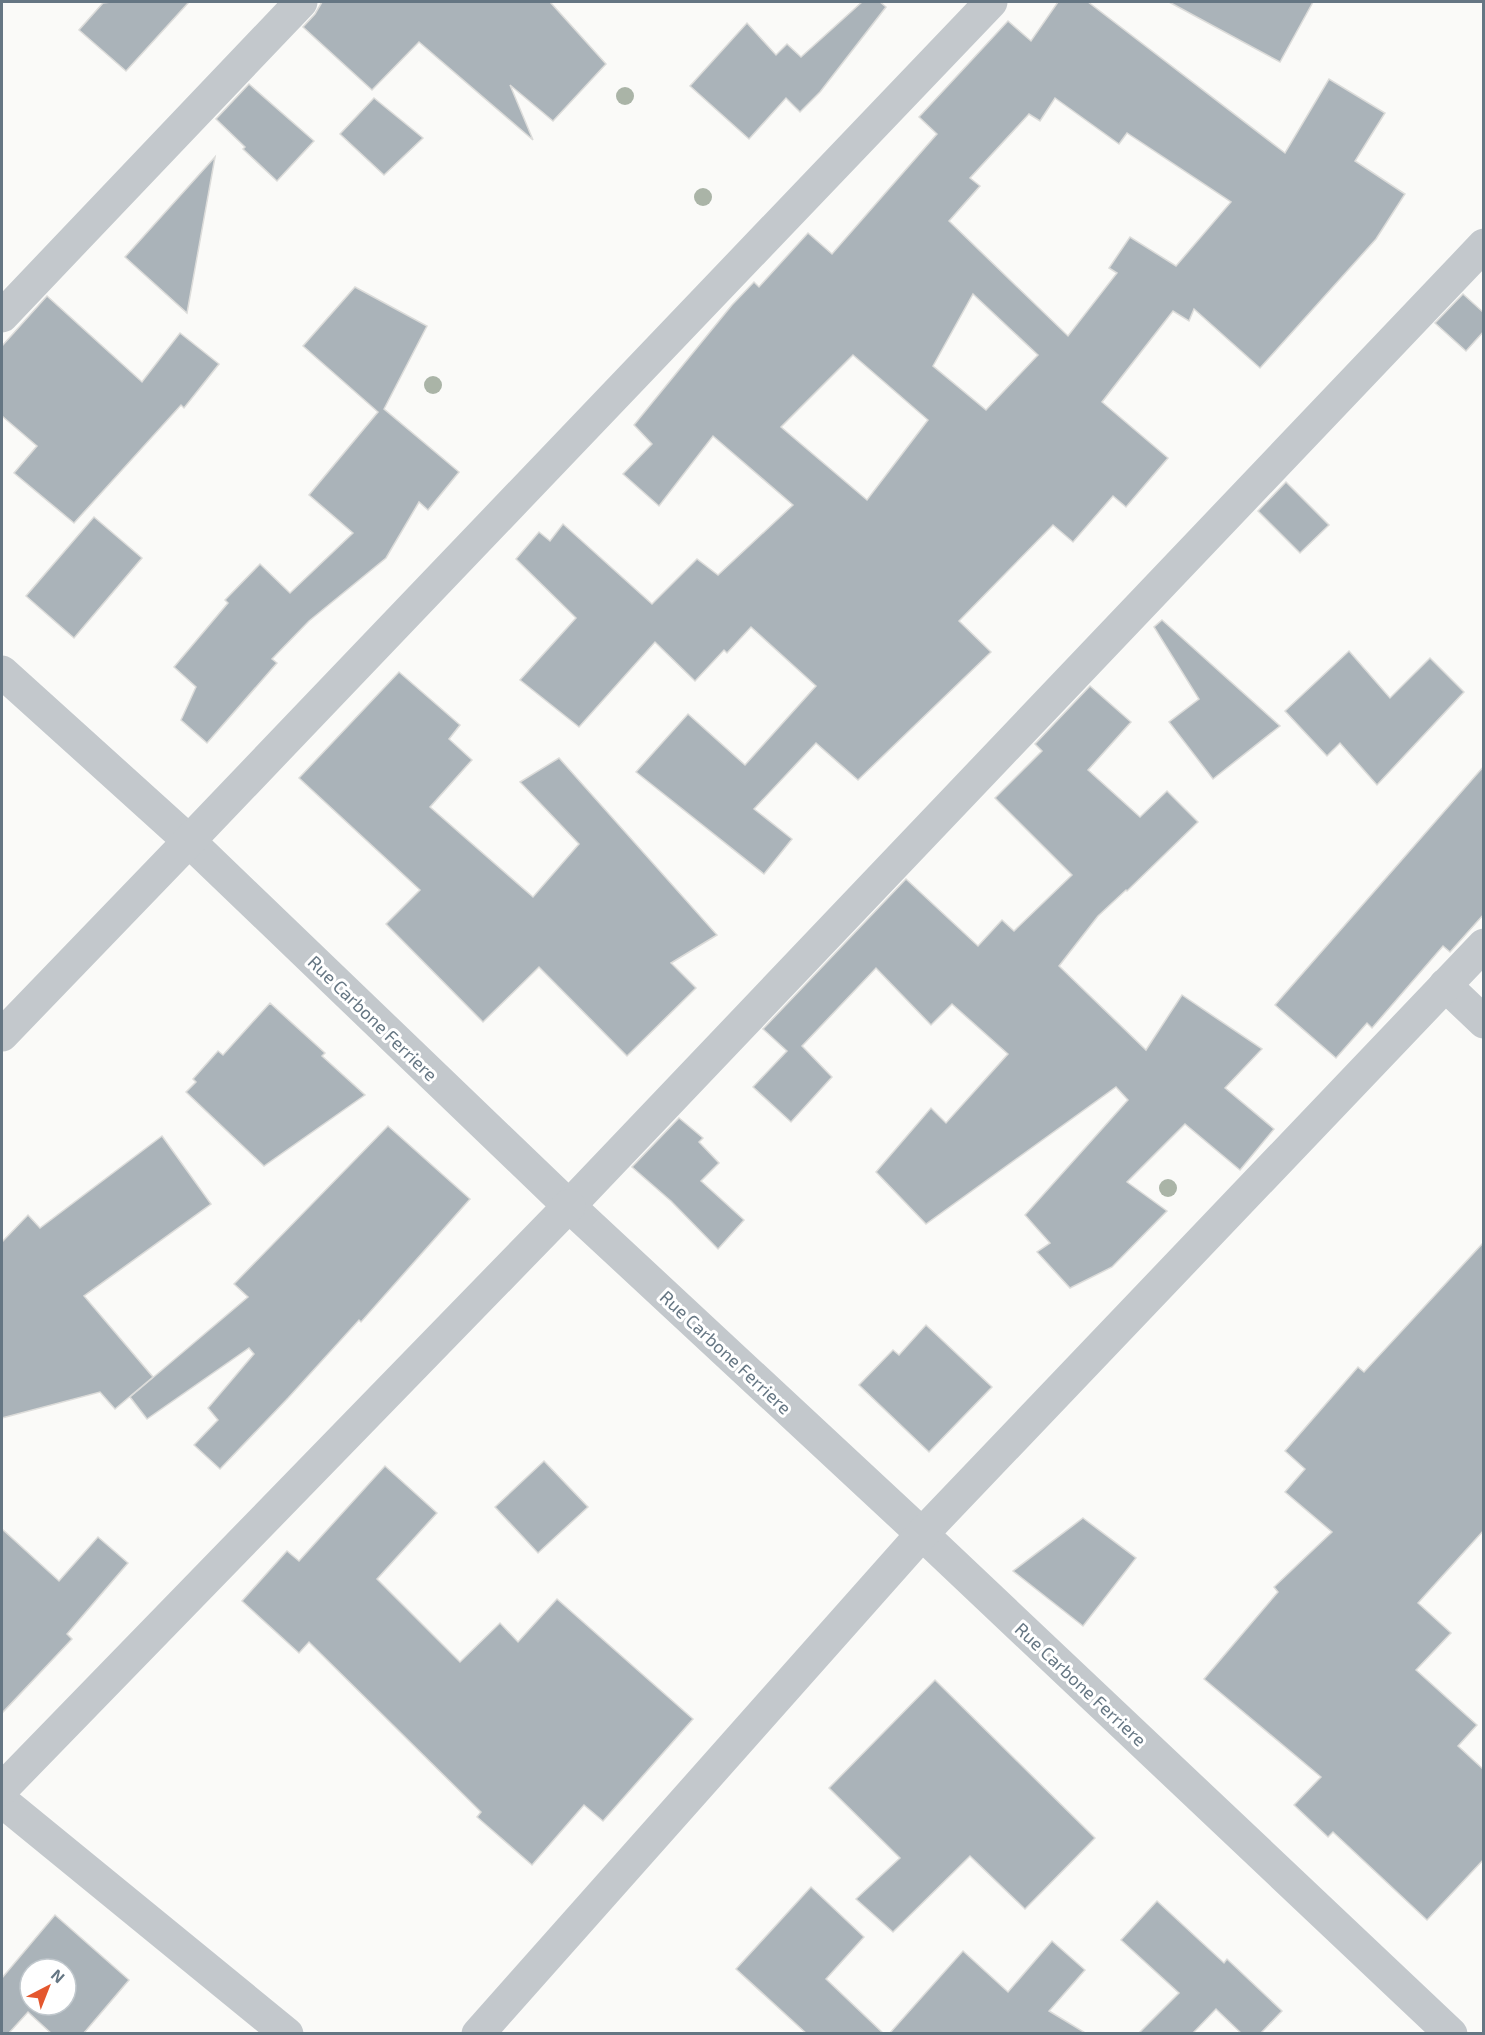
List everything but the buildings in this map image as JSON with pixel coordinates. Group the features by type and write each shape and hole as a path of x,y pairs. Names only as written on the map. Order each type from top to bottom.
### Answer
{"street":[{"path":"2,316 301,2"},
{"path":"2,1035 991,2"},
{"path":"2,1789 569,1206 1484,245"},
{"name":"Rue Carbone Ferriere","path":"2,672 189,841 569,1206 922,1534 1450,2034"},
{"path":"478,2034 922,1534 1484,945"},
{"path":"1445,986 1484,1022"},
{"path":"2,1802 287,2034"}]}
